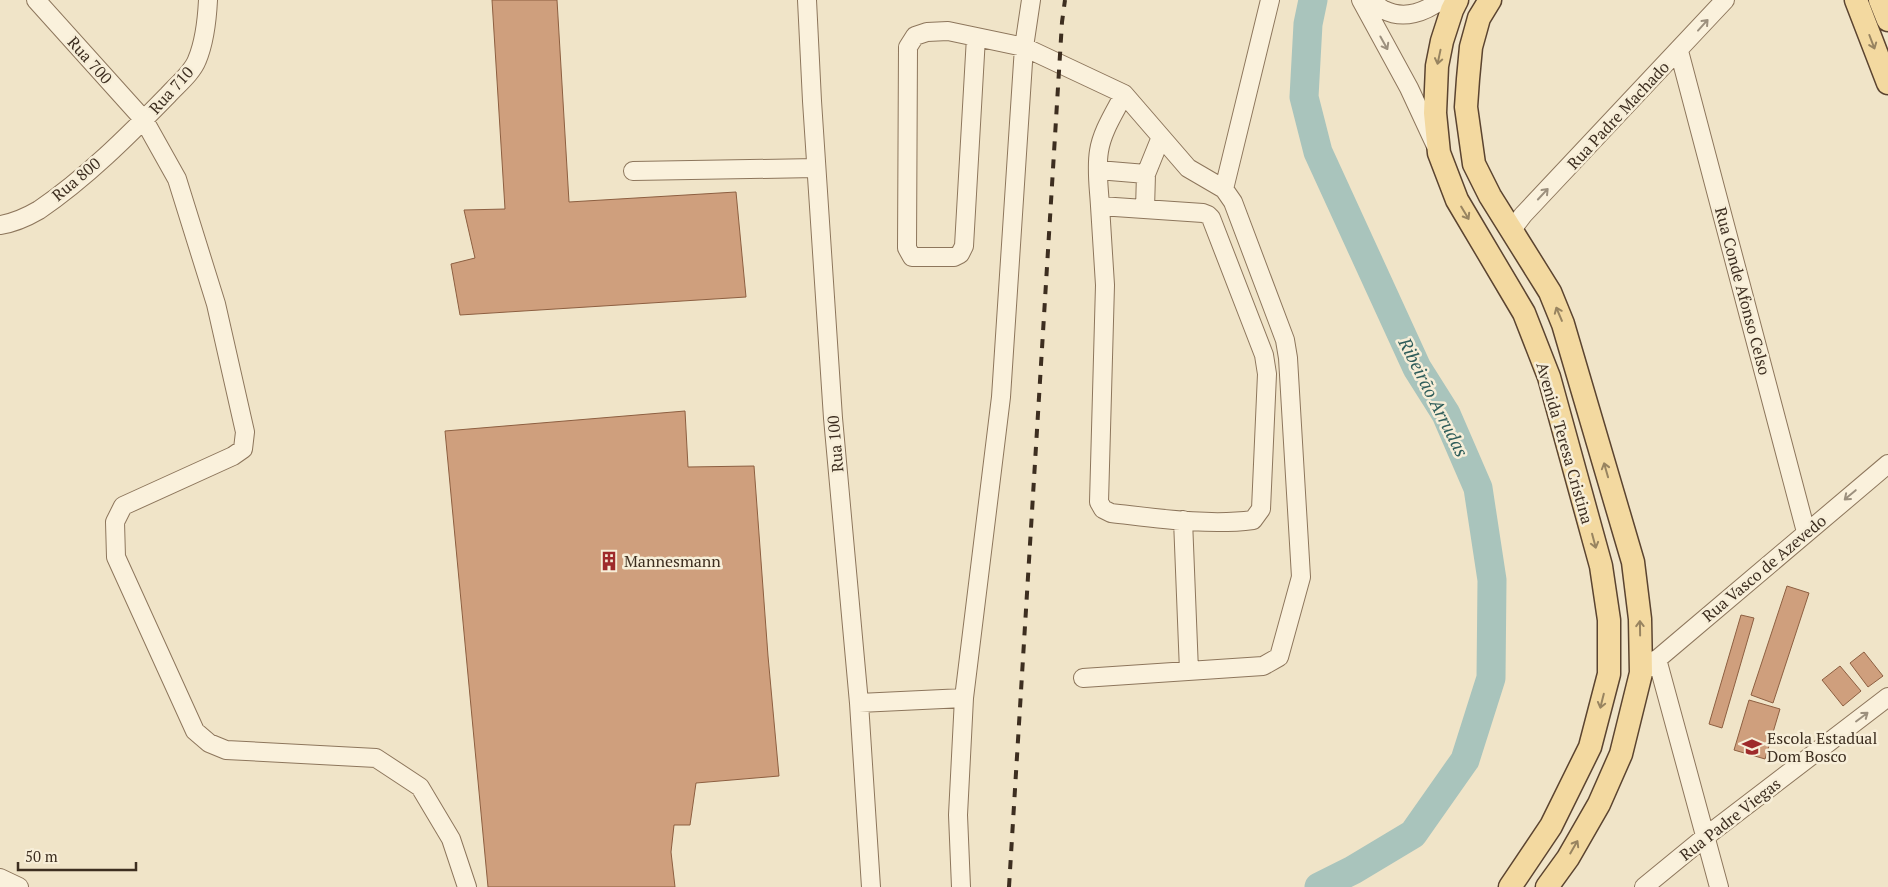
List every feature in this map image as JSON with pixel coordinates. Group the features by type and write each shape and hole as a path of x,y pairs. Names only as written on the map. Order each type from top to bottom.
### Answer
{"main road":[{"name":"Avenida Teresa Cristina","path":"1458,0 1452,10 1442,41 1437,66 1435,113 1439,153 1457,200 1524,313 1549,377 1601,566 1609,620 1609,674 1590,747 1550,826 1510,887"},
{"name":"Avenida Teresa Cristina","path":"1490,0 1479,18 1471,47 1466,107 1474,164 1490,196 1550,292 1563,324 1633,562 1640,619 1649,666 1620,754 1602,796 1568,858 1547,887"},
{"path":"1856,0 1888,83"},
{"path":"1880,0 1888,20"}],"street":[{"name":"Rua 700","path":"36,0 144,120 177,179 216,304 245,432 243,449 233,456 123,506 115,522 116,556 195,731 209,743 226,750 376,758 420,787 451,839 468,887"},
{"name":"Rua 710","path":"144,120 197,62 205,33 208,0"},
{"name":"Rua 100","path":"807,0 833,418 859,703 872,887"},
{"path":"961,887 958,815 964,698 1001,397 1024,48 1030,0"},
{"path":"1224,189 1270,0"},
{"path":"1361,0 1409,88 1439,153"},
{"path":"1371,0 1384,10 1405,15 1429,9 1442,0"},
{"name":"Rua Padre Machado","path":"1511,231 1523,215 1725,0"},
{"path":"976,37 964,246 960,254 954,257 912,257 907,248 908,48 915,36 927,32 948,31 976,37 1024,48 1124,94 1188,168 1224,189 1233,202 1285,340 1288,358 1301,577 1279,657 1263,666 1083,678"},
{"name":"Rua Conde Afonso Celso","path":"1679,51 1806,532"},
{"path":"1100,206 1203,213 1211,218 1264,355 1267,374 1261,509 1253,520 1241,522 1183,520 1110,513 1103,509 1100,502 1105,286 1100,206 1098,170 1099,151 1103,137 1124,94"},
{"name":"Rua 800","path":"0,225 13,223 37,210 75,183 144,120"},
{"path":"1145,209 1146,174 1161,137"},
{"path":"633,171 816,168"},
{"path":"1098,170 1146,174"},
{"name":"Rua Vasco de Azevedo","path":"1649,666 1888,464"},
{"path":"1183,520 1188,671"},
{"path":"1649,666 1705,837 1719,887"},
{"name":"Rua Padre Viegas","path":"1644,887 1705,837 1888,697"},
{"path":"859,703 964,698"},
{"path":"0,878 20,887"}],"building":[{"path":"492,0 557,0 569,202 736,192 746,297 460,315 451,264 475,258 464,210 505,209"},
{"name":"Mannesmann","path":"685,411 688,467 754,466 779,776 696,783 690,825 674,825 671,852 675,887 488,887 445,431"},
{"path":"1787,586 1809,593 1773,703 1751,695"},
{"path":"1741,615 1754,618 1722,728 1709,724"},
{"path":"1864,652 1883,676 1868,687 1850,663"},
{"path":"1840,666 1861,691 1843,706 1822,680"},
{"path":"1749,700 1780,709 1765,759 1734,750"}],"waterway":[{"name":"Ribeirão Arrudas","path":"1313,0 1308,24 1304,97 1318,152 1417,368 1446,414 1478,488 1492,580 1491,678 1465,760 1413,834 1353,870 1319,887"}],"railway":[{"path":"1009,887 1062,22 1065,0"}],"place":[{"name":"Mannesmann","path":"609,561"},
{"name":"Escola Estadual Dom Bosco","path":"1752,747"}]}
